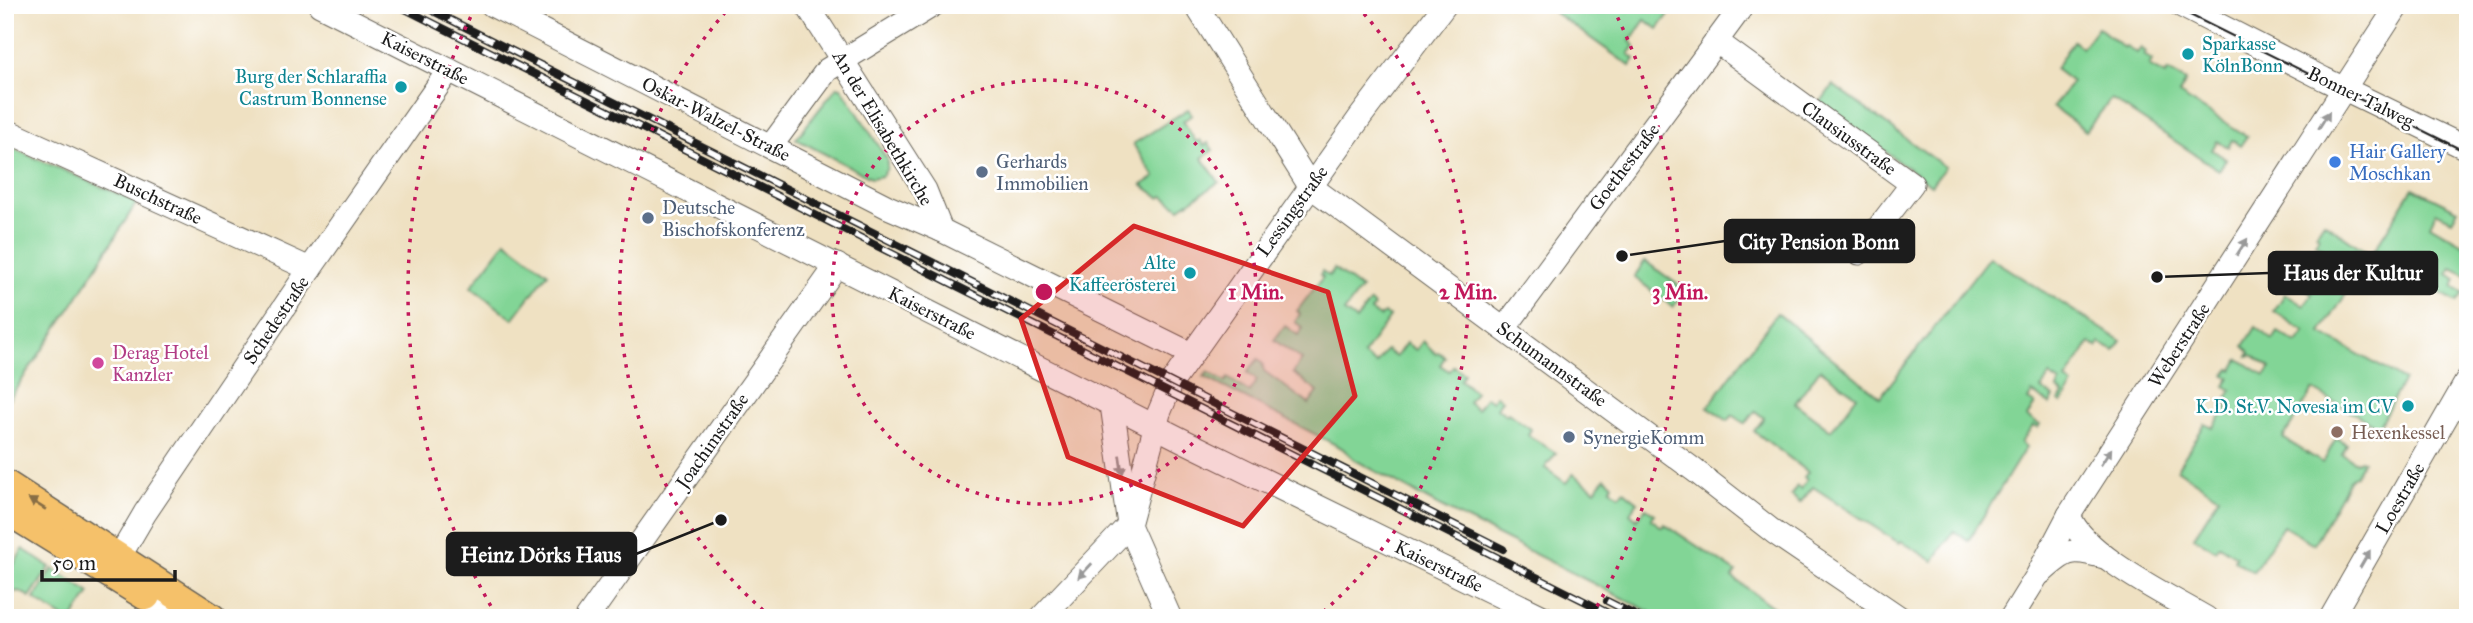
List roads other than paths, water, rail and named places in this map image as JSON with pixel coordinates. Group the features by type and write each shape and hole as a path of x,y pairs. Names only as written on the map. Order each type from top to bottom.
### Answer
{"main road":[{"path":"5,484 114,565 164,614"},
{"path":"5,509 212,618"}],"street":[{"name":"Kaiserstraße","path":"320,5 1155,427 1545,618"},
{"name":"An der Elisabethkirche","path":"807,5 925,190 941,230"},
{"path":"771,146 827,70 933,5"},
{"name":"Schumannstraße","path":"1196,5 1310,186 1775,533 1900,618"},
{"name":"Lessingstraße","path":"1129,525 1155,427 1172,382 1310,186 1445,5"},
{"name":"Goethestraße","path":"1504,329 1743,5"},
{"name":"Bonner Talweg","path":"2180,5 2468,149"},
{"name":"Weberstraße","path":"2011,618 2069,515 2398,5"},
{"name":"Oskar-Walzel-Straße","path":"507,9 888,207 941,230"},
{"name":"Clausiusstraße","path":"1716,41 1912,184 1859,253"},
{"name":"Schedestraße","path":"114,565 145,513 444,67"},
{"name":"Buschstraße","path":"5,130 310,269"},
{"path":"941,230 1191,354"},
{"name":"Joachimstraße","path":"587,618 830,262"},
{"name":"Loestraße","path":"2331,618 2468,379"},
{"path":"1112,405 1129,525 1170,618"},
{"path":"2069,515 2079,533 2105,557 2206,618"},
{"path":"1041,618 1129,525"},
{"path":"2037,576 2060,555 2070,551 2105,557"}],"tram line":[{"path":"2170,5 2468,153"}],"railway":[{"path":"397,5 1618,618"},
{"path":"421,5 1503,549"},
{"path":"1607,601 1641,618"}],"place":[{"name":"Sparkasse KölnBonn","path":"2188,54"},
{"name":"Burg der Schlaraffia Castrum Bonnense","path":"401,87"},
{"name":"Hair Gallery Moschkan","path":"2335,162"},
{"name":"Gerhards Immobilien","path":"982,172"},
{"name":"Deutsche Bischofskonferenz","path":"648,218"},
{"name":"City Pension Bonn","path":"1622,256"},
{"name":"Alte Kaffeerösterei","path":"1190,273"},
{"name":"Haus der Kultur","path":"2157,277"},
{"name":"Derag Hotel Kanzler","path":"98,363"},
{"name":"K.D. St.V. Novesia im CV","path":"2408,406"},
{"name":"Hexenkessel","path":"2337,432"},
{"name":"SynergieKomm","path":"1569,437"},
{"name":"Heinz Dörks Haus","path":"721,520"}]}
